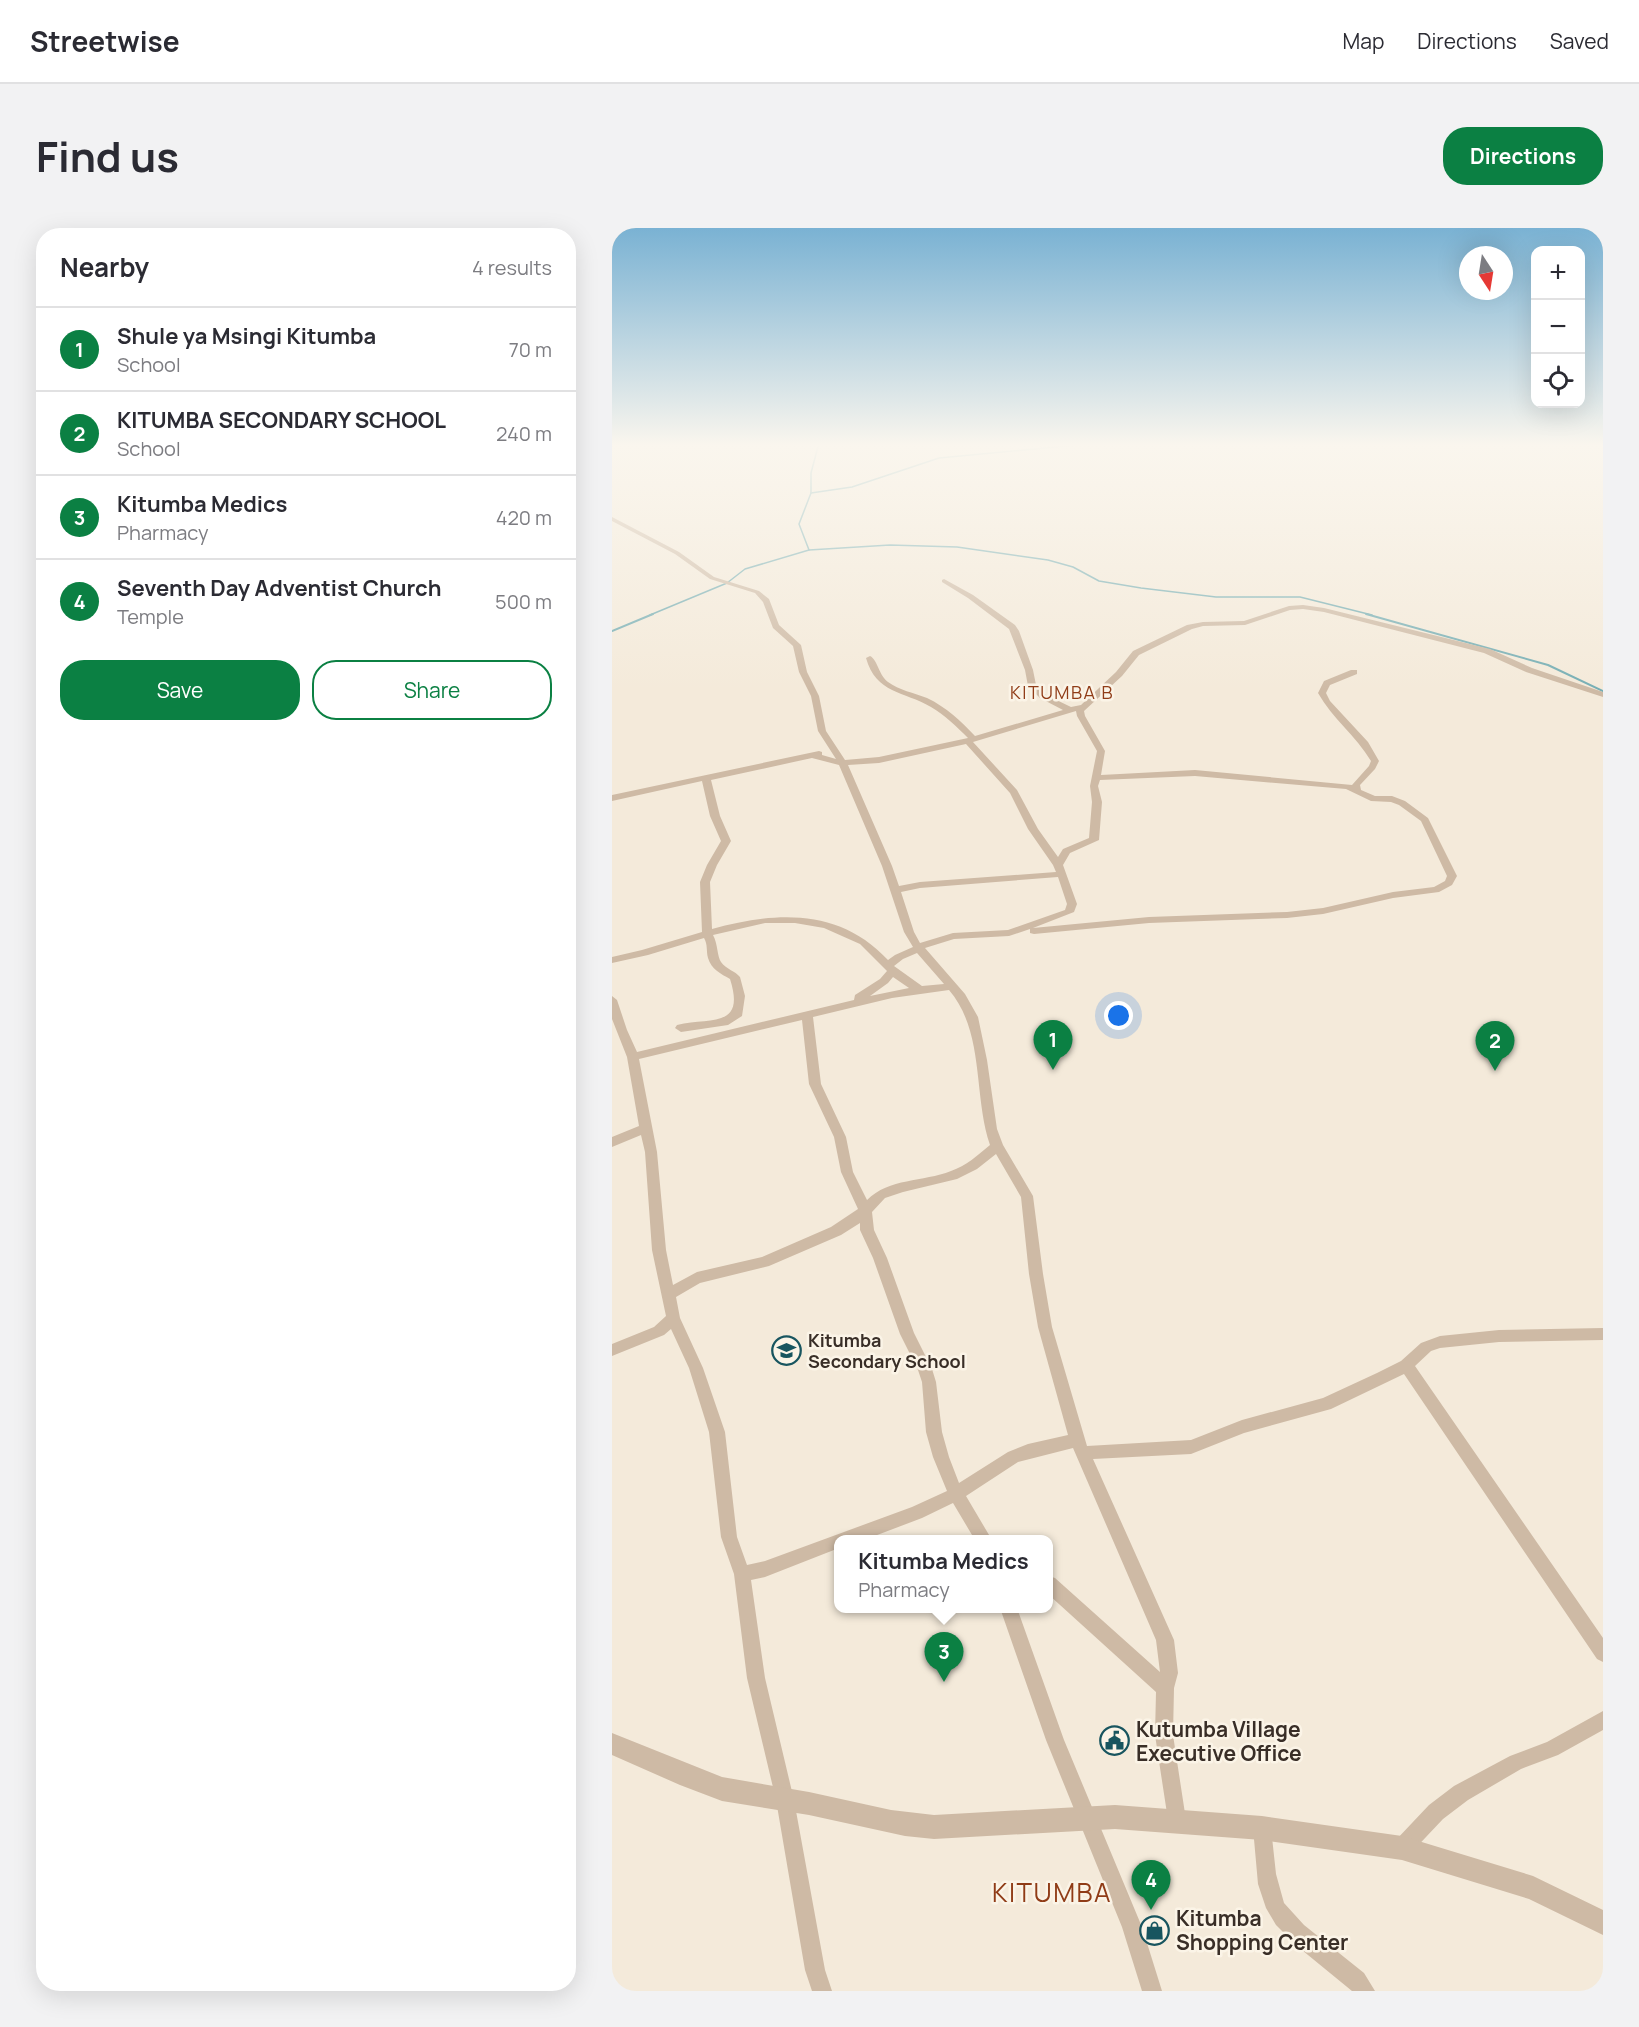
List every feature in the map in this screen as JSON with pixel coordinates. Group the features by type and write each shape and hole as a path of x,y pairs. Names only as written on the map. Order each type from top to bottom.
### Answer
{"street":[{"path":"624,525 677,553 712,578 757,592 766,601 776,626 797,645 803,672 815,696 822,730 842,762 896,890 909,932 964,1002 975,1028 988,1114 998,1146 1027,1196 1045,1327 1080,1446 1165,1640 1169,1673 1165,1689 1164,1735 1177,1820"},
{"path":"944,581 970,595 981,606 1012,627 1035,690 1046,699 1071,710 1081,711 1119,675 1136,653 1190,627 1203,624 1245,623 1289,608 1303,607 1324,610 1487,651 1529,670 1603,695"},
{"path":"870,658 873,673 883,682 935,705 970,739 1014,792 1033,829 1060,869 1072,904 1069,912 1009,933"},
{"path":"1354,672 1327,683 1322,693 1327,702 1365,744 1375,760 1371,770 1358,780 1357,790"},
{"path":"813,756 842,762 879,760 970,739 1071,710"},
{"path":"1060,869 1066,851 1094,840 1097,822 1094,786 1101,751 1081,711"},
{"path":"612,798 813,756 833,746"},
{"path":"843,1006 884,981 898,957 952,936 1149,920 1287,915 1323,911 1393,895 1436,890 1449,883 1452,876 1425,820 1402,802 1392,799 1374,799 1357,790 1338,786 1195,773 1096,778"},
{"path":"681,1028 728,1021 736,1016 740,992 735,977 722,970 716,963 712,945 706,933 705,882 726,840 715,816 706,779"},
{"path":"896,890 920,885 1032,878 1060,869"},
{"path":"612,960 647,953 706,933 769,920 805,919 825,924 857,938 872,949 890,968 918,988"},
{"path":"633,1057 918,988 951,986"},
{"path":"612,1000 621,1030 633,1057 654,1168 659,1250 673,1318 696,1368 713,1418 729,1537 743,1580 756,1678 785,1800 815,1970 822,1991"},
{"path":"807,1015 815,1084 840,1137 847,1172 865,1210 869,1236 880,1258 907,1334 925,1369 937,1444 956,1494 982,1535"},
{"path":"612,1142 645,1128"},
{"path":"669,1294 697,1278 764,1262 848,1226 880,1195 953,1176 973,1166 998,1146"},
{"path":"612,1350 653,1334 673,1318"},
{"path":"854,1535 916,1513 956,1494 1013,1457 1028,1451 1080,1446 1183,1447 1206,1443 1228,1432 1326,1404 1406,1365 1426,1347 1451,1340 1499,1336 1603,1334"},
{"path":"1406,1365 1603,1653"},
{"path":"743,1580 834,1542"},
{"path":"1053,1588 1165,1689"},
{"path":"1010,1613 1055,1740 1131,1927 1152,1991"},
{"path":"1402,1848 1436,1812 1461,1793 1516,1762 1552,1749 1603,1720"},
{"path":"612,1744 676,1773 723,1790 785,1800 904,1825 934,1827 1088,1818 1177,1820 1262,1828 1402,1848 1533,1888 1603,1923"},
{"path":"1262,1828 1268,1880 1273,1901 1281,1915 1334,1964 1355,1977 1365,1991"}],"waterway":[{"path":"799,525 809,550"},
{"path":"809,550 890,545 957,547 1048,560 1073,567 1099,581 1141,588 1216,597 1300,597 1372,615"},
{"path":"650,615 727,583 745,569 809,550"},
{"path":"612,631 653,614"},
{"path":"1366,614 1548,665 1603,691"}],"place":[{"name":"Shule ya Msingi Kitumba","path":"1053,1070"},
{"name":"KITUMBA SECONDARY SCHOOL","path":"1495,1071"},
{"name":"Kitumba Secondary School","path":"787,1350"},
{"name":"Kitumba Medics","path":"944,1682"},
{"name":"Kutumba Village Executive Office","path":"1115,1741"},
{"name":"Seventh Day Adventist Church","path":"1151,1910"},
{"name":"Kitumba Shopping Center","path":"1155,1930"}],"district":[{"name":"KITUMBA B","path":"1062,692"},
{"name":"KITUMBA","path":"1052,1892"}]}
